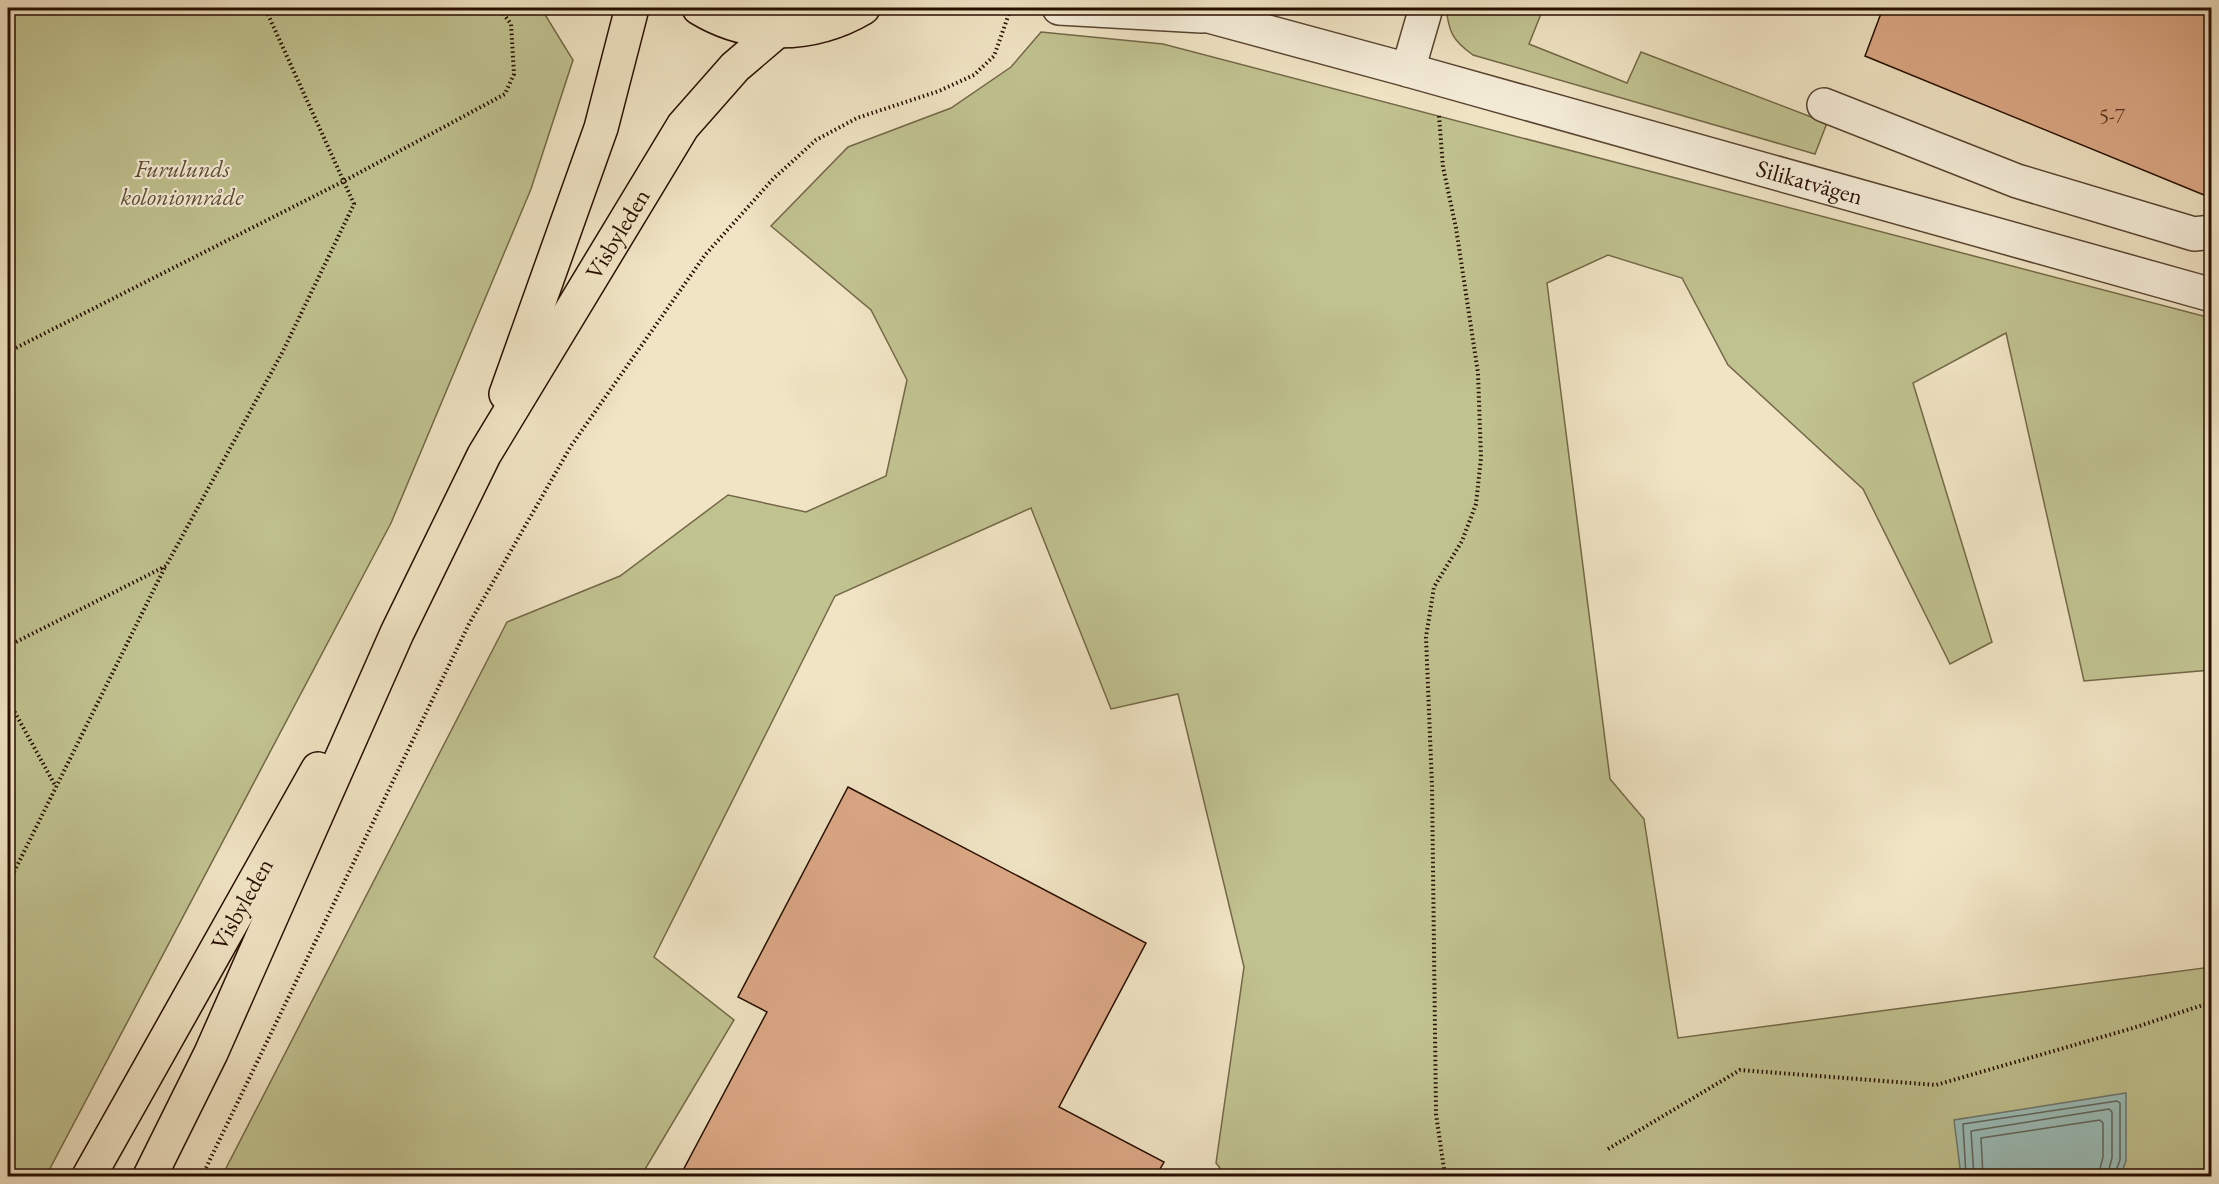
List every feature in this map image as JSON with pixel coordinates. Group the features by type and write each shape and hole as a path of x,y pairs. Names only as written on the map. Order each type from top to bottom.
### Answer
{"main road":[{"name":"Visbyleden","path":"484,454 601,128 632,8"},
{"path":"699,8 730,23 776,32 820,26 868,8"},
{"name":"Visbyleden","path":"150,1176 211,1053 397,633 484,454 683,126 735,67 776,32"},
{"name":"Visbyleden","path":"89,1176 269,855 397,633"}],"street":[{"path":"1059,8 1192,12"},
{"path":"1422,73 1426,8"},
{"name":"Silikatvägen","path":"1192,12 1422,73 2211,295"},
{"path":"1824,105 2017,181 2194,234 2211,232"}],"path":[{"path":"8,884 166,566 283,351 354,204 265,8"},
{"path":"8,352 344,181 505,94 514,74 511,24 499,8"},
{"path":"202,1176 469,624 571,446 705,255 773,179 816,140 857,118 939,91 974,75 994,56 1011,8"},
{"path":"1422,73 1456,228 1478,372 1481,458 1476,504 1462,541 1434,587 1426,637 1432,808 1436,1114 1445,1176"},
{"path":"8,646 166,566"},
{"path":"8,700 56,787"},
{"path":"1608,1149 1740,1070 1936,1084 2133,1028 2211,1002"}],"green space":[{"name":"Furulunds koloniområde","path":"8,8 541,8 573,60 531,189 391,523 46,1176 8,1176"},
{"path":"1446,8 1525,8 1541,14 1529,44 1627,83 1641,52 1827,123 1815,154 1473,55 1460,45 1453,35"},
{"path":"1041,32 1163,44 2211,318 2211,670 2084,681 2006,333 1913,383 1992,642 1950,664 1863,489 1728,365 1682,278 1608,255 1547,283 1610,779 1644,819 1678,1038 2211,967 2211,1176 1226,1176 1216,1163 1244,967 1178,694 1111,709 1031,508 835,596 654,957 734,1020 641,1176 222,1176 507,622 620,576 728,495 806,512 886,476 907,380 871,310 771,226 848,147 951,108 1011,67"}],"water":[{"path":"2126,1093 2126,1161 2120,1176 1961,1176 1954,1120"}],"building":[{"path":"1883,8 2212,8 2212,177 2204,195 1865,56"},
{"path":"848,787 1146,943 1059,1107 1164,1162 1156,1176 680,1176 767,1012 738,997"}]}
